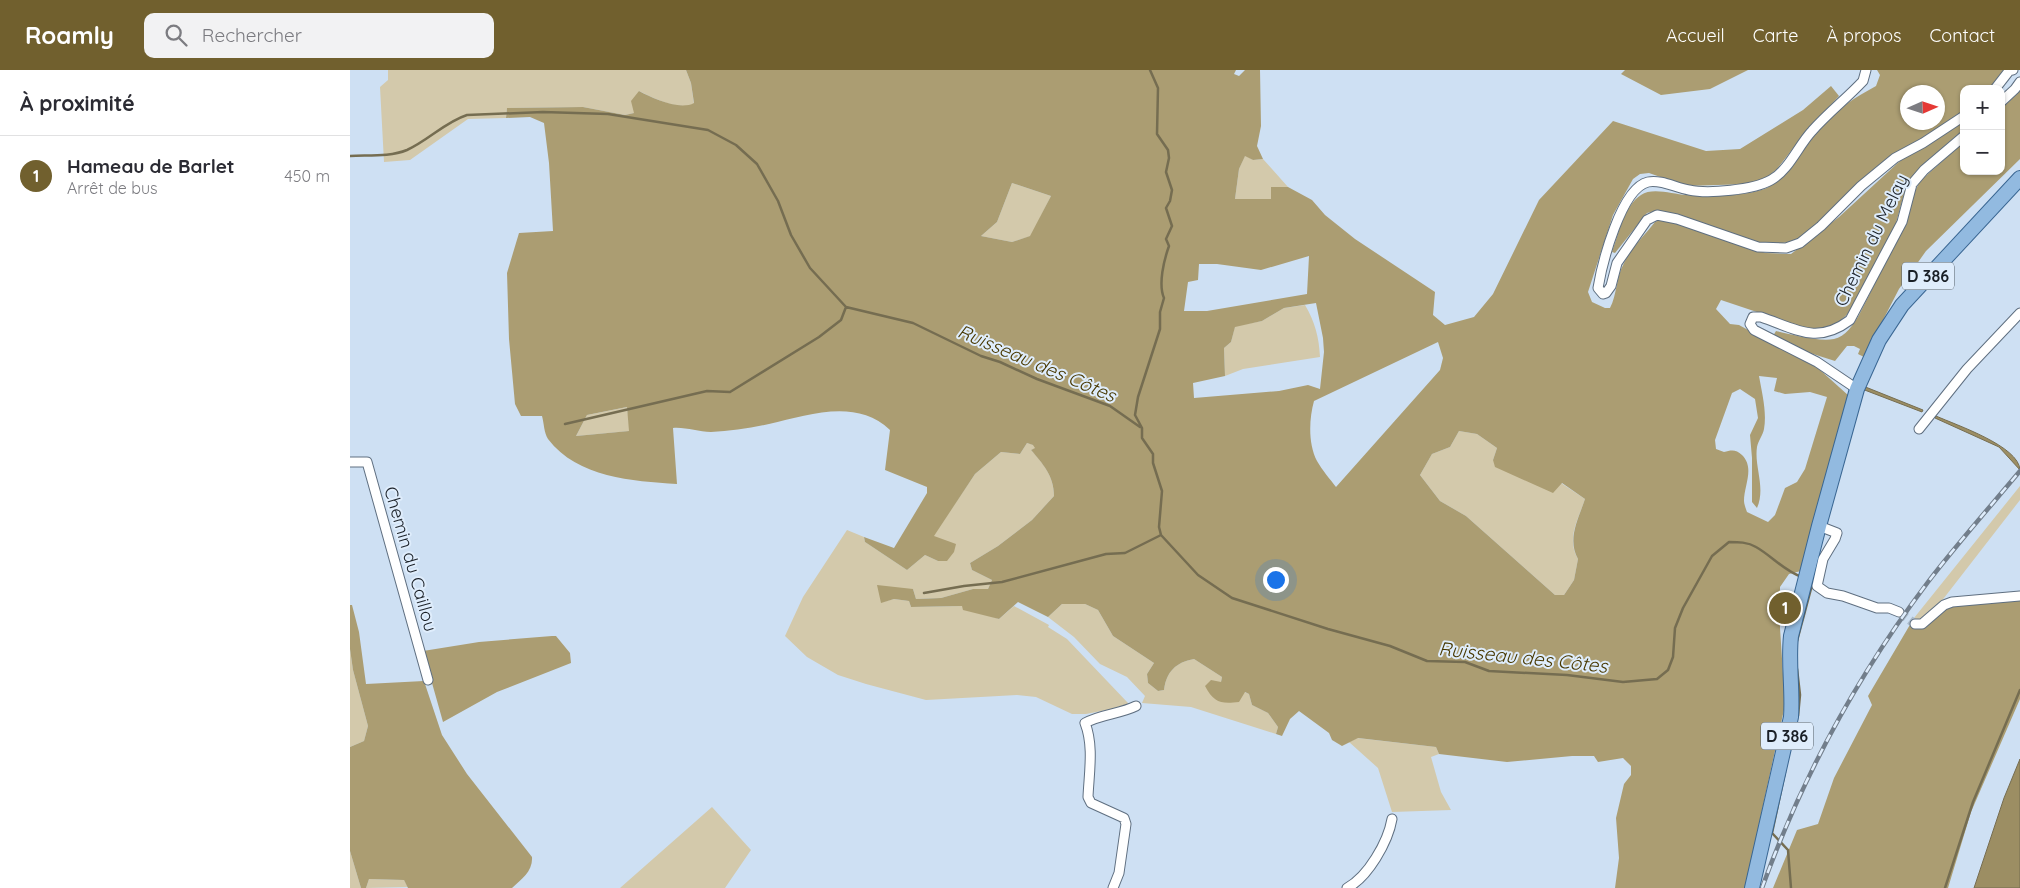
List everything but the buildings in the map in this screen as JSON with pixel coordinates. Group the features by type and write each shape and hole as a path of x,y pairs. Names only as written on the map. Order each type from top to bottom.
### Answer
{"main road":[{"name":"D 386","path":"1752,888 1791,717 1792,699 1789,650 1791,636 1857,389 1879,340 1902,305 2020,178"}],"street":[{"name":"Chemin du Melay","path":"1866,70 1863,81 1810,133 1782,171 1772,180 1743,189 1691,191 1648,182 1638,187 1618,217 1602,265 1598,288 1603,294 1606,293 1611,286 1617,263 1647,220 1657,215 1677,219 1758,247 1786,248 1800,243 1821,226 1861,186 1895,158 1960,118"},
{"path":"1998,85 2013,70"},
{"path":"2005,98 2020,82"},
{"name":"Chemin du Melay","path":"1857,389 1817,362 1754,330 1750,324 1753,317 1761,317 1810,334 1823,334 1839,329 1850,320 1902,222 1912,184 1924,170 1960,139"},
{"path":"1919,429 1967,369 2020,313"},
{"name":"Chemin du Caillou","path":"350,462 367,462 428,680"},
{"path":"1819,526 1837,533 1823,559 1817,586 1827,593 1877,608 1889,608 1898,612"},
{"path":"1914,624 1922,624 1944,605 1952,602 2020,596"},
{"path":"1112,888 1119,873 1126,824 1124,818 1091,802 1088,797 1090,750 1085,723 1096,717 1128,710 1136,706"},
{"path":"1347,888 1358,882 1381,848 1389,833 1392,819"}],"shaded area":[{"path":"388,70 686,70 691,83 694,104 688,106 674,105 639,91 634,113 625,115 583,107 507,108 506,118 468,119 410,160 384,162 380,87 388,80"},
{"path":"686,70 1236,70 1234,74 1239,76 1245,70 1260,70 1261,126 1257,146 1263,159 1253,160 1245,156 1239,169 1235,199 1271,199 1271,187 1288,187 1312,200 1325,215 1355,239 1435,292 1433,315 1445,325 1474,317 1493,294 1539,200 1613,121 1706,151 1740,149 1803,110 1831,86 1839,96 1804,134 1777,169 1766,178 1749,184 1686,186 1649,173 1640,174 1633,179 1613,215 1588,292 1592,302 1605,308 1610,308 1621,268 1627,257 1655,222 1662,219 1766,253 1791,254 1839,217 1901,160 1960,123 1960,135 1917,172 1906,187 1896,223 1854,306 1840,321 1829,327 1808,329 1721,300 1716,309 1730,324 1739,325 1819,369 1849,396 1801,571 1789,574 1780,587 1780,628 1785,705 1745,888 1615,888 1619,858 1616,818 1624,784 1631,775 1631,766 1623,758 1598,762 1594,756 1572,756 1507,762 1439,754 1436,747 1358,738 1342,746 1332,740 1329,733 1299,711 1290,719 1282,736 1276,734 1278,727 1268,713 1252,705 1249,694 1245,692 1239,702 1227,703 1215,699 1205,686 1211,680 1221,682 1222,677 1194,659 1177,665 1167,678 1164,690 1158,691 1148,683 1147,674 1154,663 1113,636 1098,610 1085,604 1062,604 1048,617 1018,602 999,619 963,610 962,606 911,607 909,601 894,599 881,603 877,585 913,589 916,599 941,598 973,589 988,589 992,580 972,570 970,563 998,546 1032,520 1054,496 1050,476 1044,465 1031,450 1035,448 1033,445 1027,443 1020,454 1001,452 975,474 934,536 956,544 954,552 947,561 938,561 925,555 907,570 865,542 864,537 894,548 927,493 927,487 885,470 890,430 877,420 862,414 832,412 816,414 755,427 718,432 673,428 677,484 624,479 607,475 590,470 560,452 547,437 542,416 521,416 515,404 509,339 507,273 519,233 553,231 549,163 544,123 530,117 506,118 507,108 583,107 625,115 634,113 631,101 639,91 674,105 694,103 691,83","holes":["1012,183 1051,196 1030,236 1012,242 981,236 997,222","1309,256 1307,294 1207,311 1184,311 1188,282 1198,280 1199,264 1217,264 1261,270","1316,303 1324,352 1320,389 1308,385 1279,391 1194,398 1193,383 1225,376 1224,348 1231,342 1235,327 1262,321 1284,308","1438,342 1443,358 1440,370 1336,487 1321,468 1312,447 1310,423 1314,401","1759,376 1777,378 1774,391 1785,394 1810,392 1827,397 1805,469 1797,482 1785,488 1775,515 1768,522 1747,512 1744,501 1748,477 1746,460 1736,451 1724,452 1716,449 1715,440 1732,393 1740,389 1755,399 1758,418 1750,435 1752,502 1757,508 1760,492 1757,447 1765,423 1765,409","627,407 629,431 576,436 587,415","1459,431 1477,434 1497,448 1493,460 1495,467 1553,493 1562,483 1585,499 1575,529 1573,544 1578,559 1574,580 1564,595 1555,595 1466,516 1440,501 1420,475 1432,454 1450,447"]},
{"path":"1625,70 1748,70 1710,89 1661,95 1621,74"},
{"path":"1877,70 2006,70 1995,85 1960,85 1960,115 1945,125 1945,85 1900,85 1900,130 1937,130 1803,237 1785,243 1748,240 1673,214 1655,211 1647,213 1615,253 1612,252 1626,213 1641,195 1657,191 1686,195 1730,195 1764,189 1786,173 1815,134 1833,115 1876,86 1880,75"},
{"path":"2020,91 2020,159 2005,174 2005,130 2005,105"},
{"path":"1960,146 1960,175 2004,175 1926,251 1899,289 1864,357 1858,354 1860,349 1854,346 1847,346 1835,361 1791,347 1773,336 1776,331 1828,340 1838,338 1849,330 1859,315 1906,222 1913,195 1920,181"},
{"path":"1245,155 1253,160 1263,159 1288,187 1271,187 1272,199 1235,199 1239,169"},
{"path":"1012,183 1051,196 1031,236 1012,242 981,236 997,222"},
{"path":"1305,305 1316,330 1320,357 1243,369 1225,376 1224,348 1231,342 1235,326 1262,321 1284,308"},
{"path":"1863,386 1923,410 1922,412 1862,389"},
{"path":"627,407 630,431 576,436 587,415"},
{"path":"1936,416 1985,437 1998,445 2017,461 2020,470 1999,447 1935,418"},
{"path":"1459,431 1477,434 1497,448 1493,460 1561,483 1585,499 1574,529 1573,544 1578,559 1574,580 1564,595 1555,595 1466,516 1440,501 1420,475 1432,454 1450,447"},
{"path":"1027,443 1034,445 1036,448 1031,450 1040,460 1050,477 1054,496 1032,520 998,546 970,563 972,570 992,580 988,589 973,589 941,598 916,599 913,589 882,602 894,599 909,601 911,607 962,606 999,619 1014,606 1049,625 1048,627 1067,639 1128,703 1127,706 1086,714 1072,714 1036,697 1017,695 926,700 838,675 807,657 785,636 803,597 847,530 864,537 865,542 907,570 925,555 938,561 933,536 975,474 1001,452 1020,454"},
{"path":"2020,486 2020,500 1944,598 1922,621 1914,618"},
{"path":"2020,600 2020,699 1971,812 1948,888 1773,888 1797,830 1818,824 1834,778 1872,705 1868,696 1911,623 1920,627 1942,610 1951,606"},
{"path":"1062,604 1085,604 1098,610 1113,636 1154,663 1147,674 1148,683 1158,691 1164,690 1167,678 1177,665 1194,659 1222,677 1221,682 1249,694 1252,705 1268,713 1278,727 1276,734 1191,707 1142,703 1145,696 1127,677 1100,664 1074,637 1048,617"},
{"path":"350,605 352,605 359,632 366,684 424,681 442,735 467,774 532,857 529,871 512,888 408,888 404,880 369,879 366,888 361,888 350,851 350,747 364,741 368,726 353,670 350,649"},
{"path":"556,636 570,653 571,663 497,692 443,722 423,651 479,642"},
{"path":"350,649 353,670 368,726 364,741 350,747"},
{"path":"1357,738 1436,747 1439,754 1431,757 1441,792 1451,810 1392,812 1378,768 1349,742"},
{"path":"2020,759 2020,888 1974,888 2004,798"},
{"path":"712,807 751,850 725,888 620,888"},
{"path":"350,851 361,888 350,888"},
{"path":"369,879 404,880 408,887 366,888"}],"waterway":[{"name":"Ruisseau des Côtes","path":"1150,70 1158,88 1157,134 1168,150 1169,158 1166,172 1172,190 1170,201 1166,208 1172,226 1166,239 1169,246 1162,272 1162,292 1164,298 1160,312 1160,329 1138,397 1135,415 1142,428 1142,438 1153,454 1153,463 1162,491 1159,527 1161,535 1198,575 1232,598 1328,629 1390,646 1427,661 1465,662 1489,671 1567,675 1623,682 1657,679 1668,670 1673,657 1675,628 1683,608 1712,556 1729,542 1753,545 1789,571 1802,577"},
{"name":"Ruisseau des Côtes","path":"350,156 387,155 407,150 451,122 467,115 543,112 608,114 708,130 736,145 757,164 778,201 791,235 810,268 846,307 913,323 981,356 1110,406 1140,427"},
{"path":"565,424 707,391 730,392 819,337 841,320 846,307"},
{"path":"924,593 1002,582 1106,554 1125,553 1161,535"},
{"name":"Ruisseau des Côtes","path":"1797,641 1812,585 1810,580"},
{"name":"Ruisseau des Côtes","path":"1797,669 1800,695 1798,716"},
{"path":"1945,888 1973,802 2020,690"},
{"name":"Ruisseau des Côtes","path":"1785,772 1772,833 1788,850 1791,888"}],"tunnel":[{"path":"1899,612 1915,624"}],"railway":[{"path":"1762,888 1813,767 1855,691 1902,618 1928,582 2020,471"}],"place":[{"name":"Hameau de Barlet","path":"1785,608"}]}
